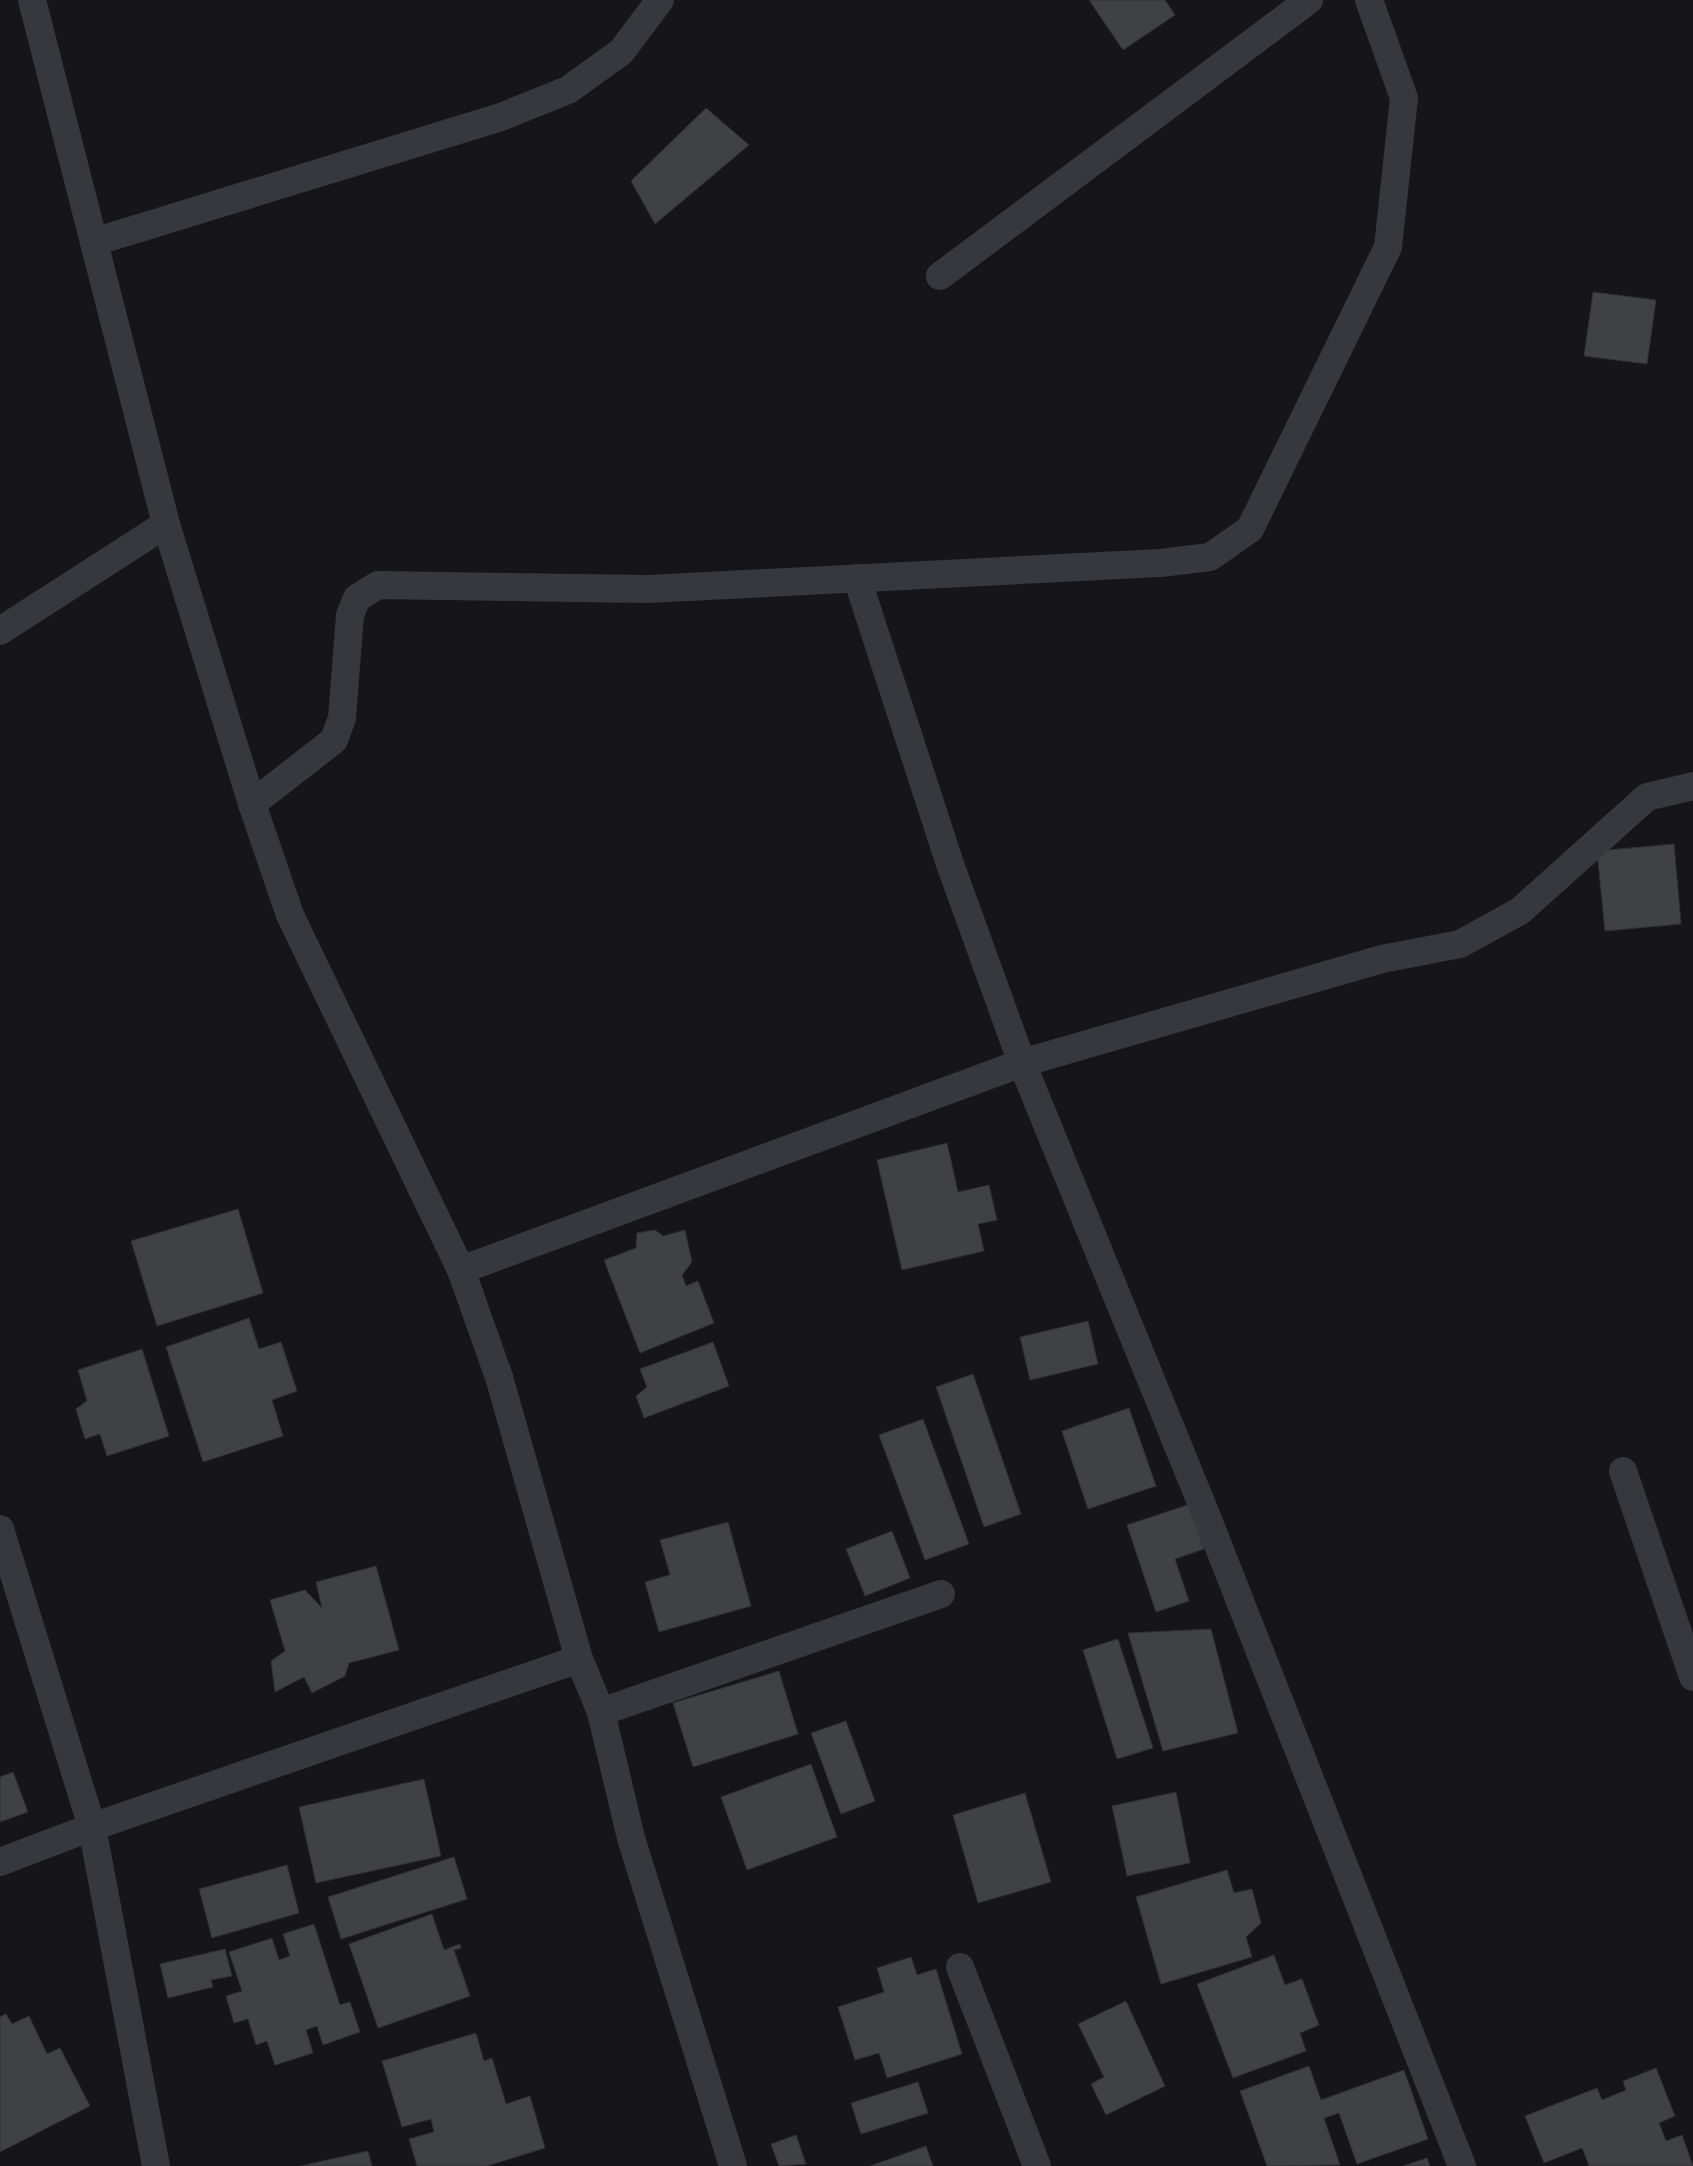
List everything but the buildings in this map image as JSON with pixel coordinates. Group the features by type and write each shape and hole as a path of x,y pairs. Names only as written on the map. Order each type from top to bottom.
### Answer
{"street":[{"path":"32,0 166,524 252,804 290,915 461,1270 498,1377 579,1659 601,1712 631,1838 733,2166"},
{"path":"94,242 501,117 568,90 621,52 660,0"},
{"path":"940,276 1309,0"},
{"path":"252,804 334,740 342,718 350,615 357,598 378,585 648,589 1160,563 1210,557 1250,529 1388,247 1404,98 1369,0"},
{"path":"0,631 166,524"},
{"path":"857,578 950,864 1022,1063 1207,1516 1462,2166"},
{"path":"461,1270 1022,1063 1382,959 1460,944 1520,911 1647,797 1693,786"},
{"path":"1623,1471 1693,1677"},
{"path":"0,1529 92,1827 156,2166"},
{"path":"601,1712 941,1594"},
{"path":"0,1862 92,1827 579,1659"},
{"path":"960,1967 1037,2166"}]}
